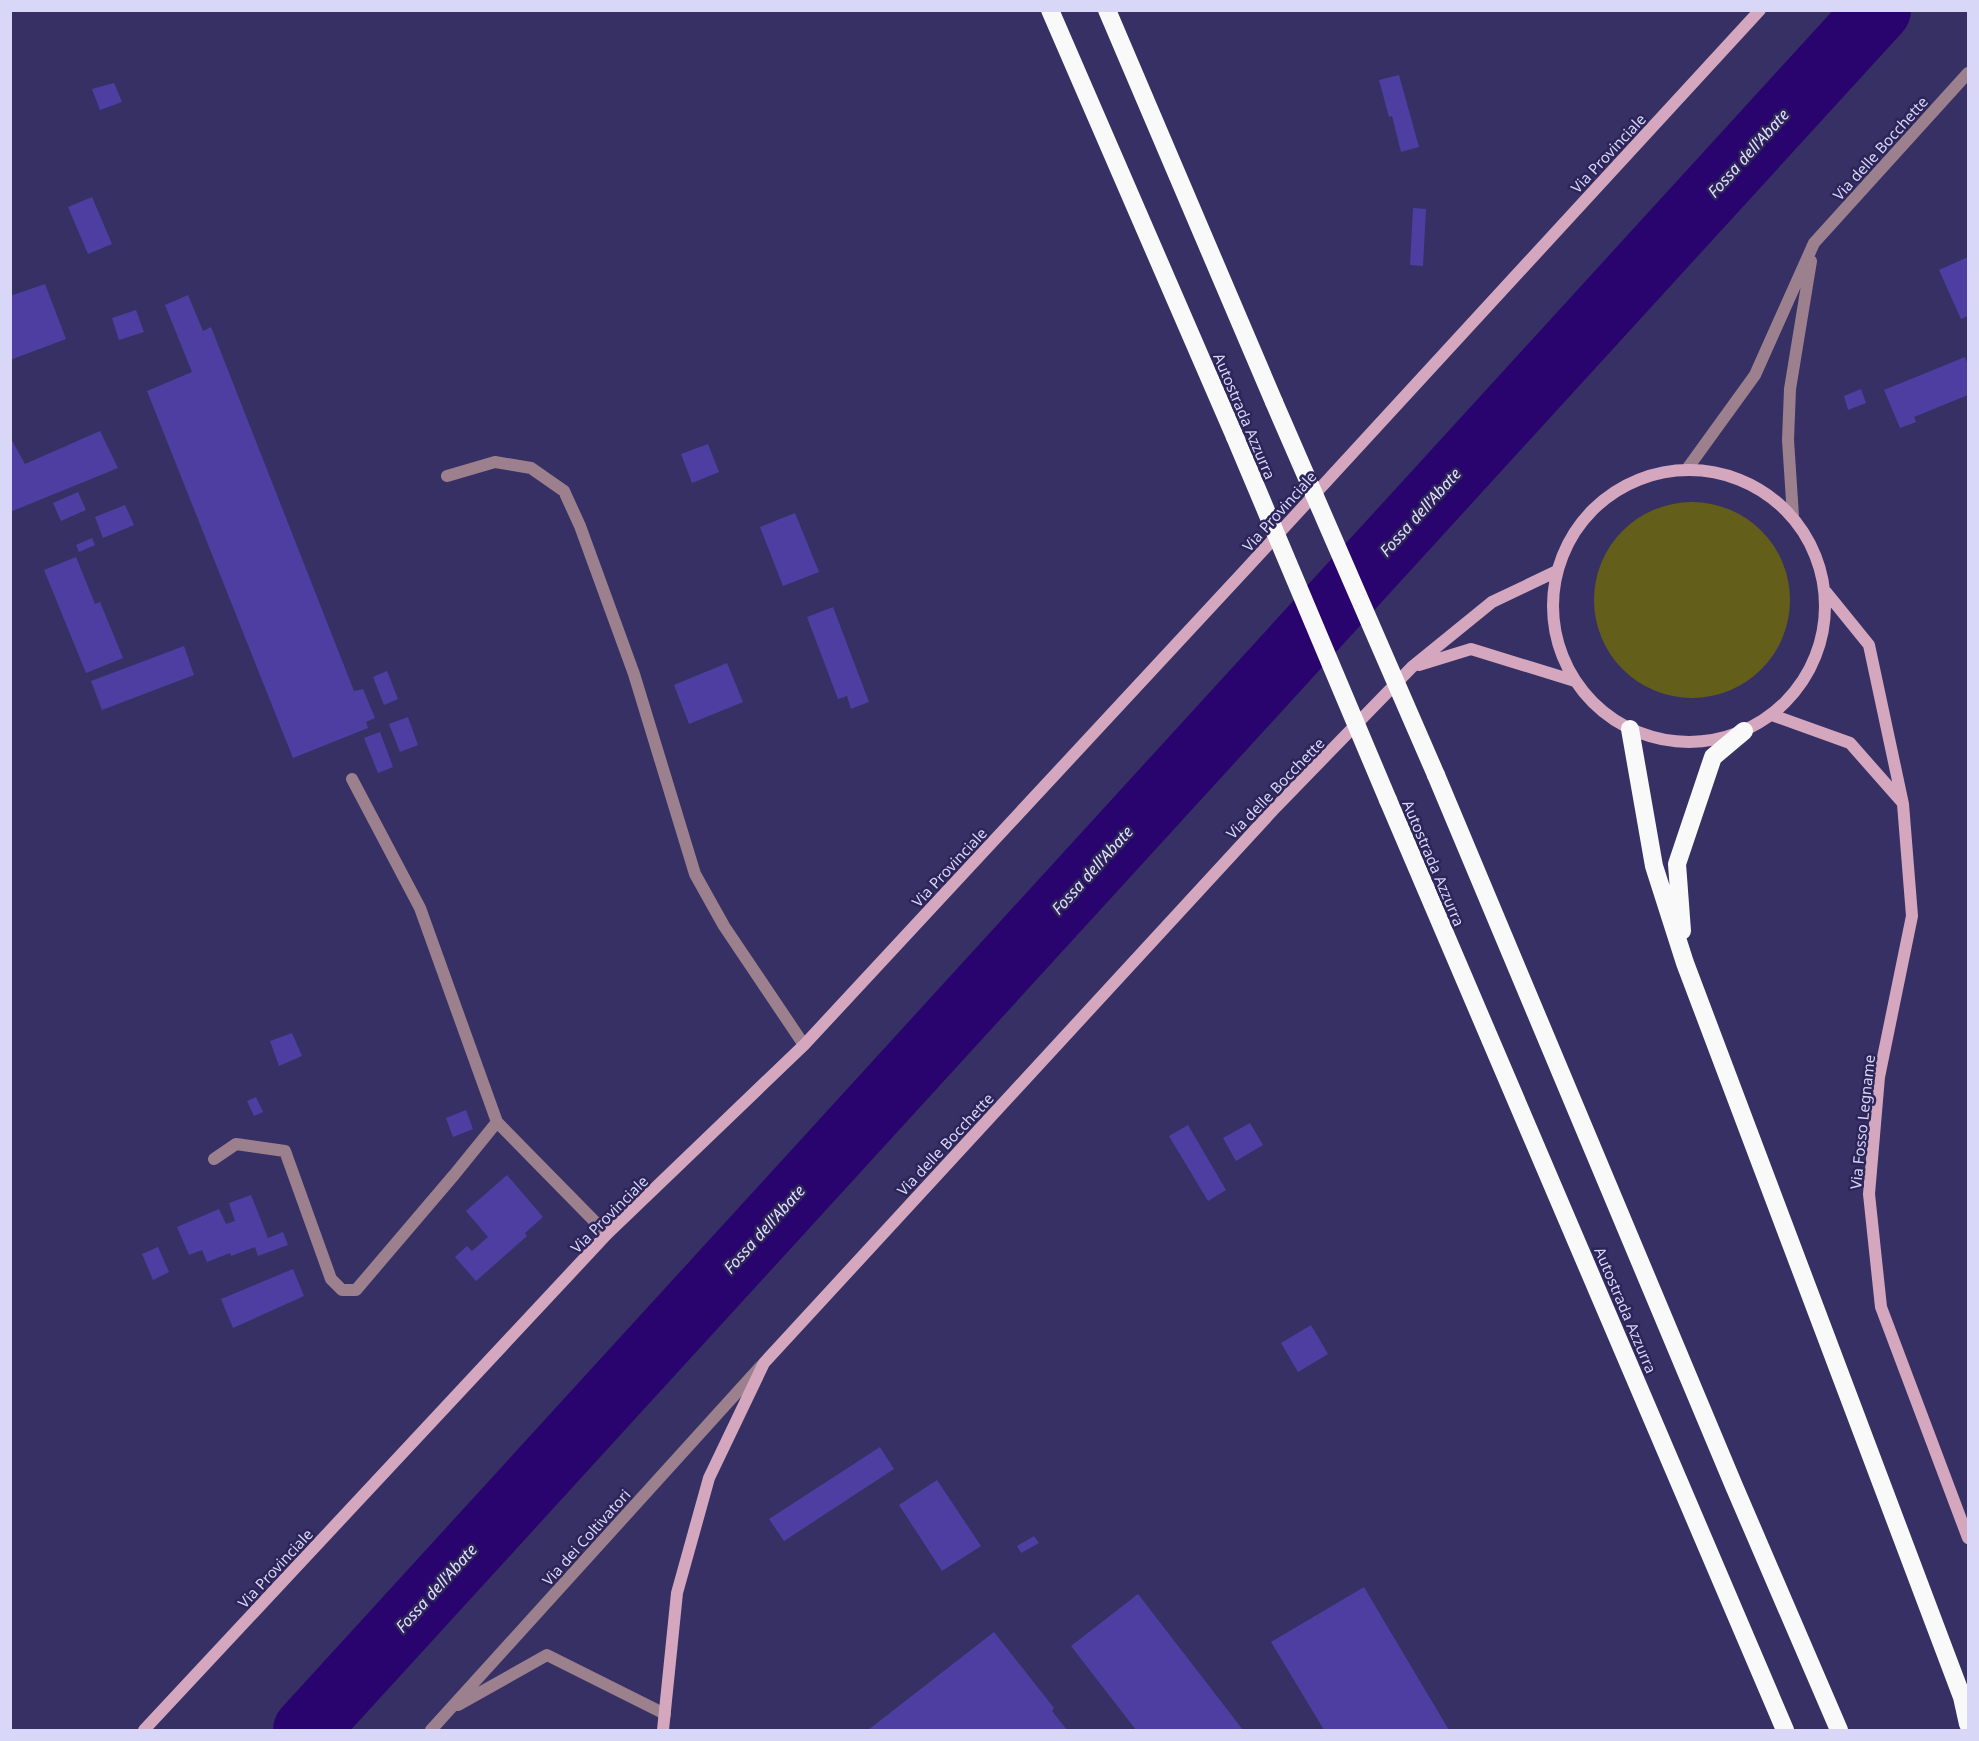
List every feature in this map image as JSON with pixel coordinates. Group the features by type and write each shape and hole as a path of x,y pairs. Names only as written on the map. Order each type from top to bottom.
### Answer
{"highway":[{"name":"Autostrada Azzurra","path":"1050,10 1235,437 1785,1731"},
{"name":"Autostrada Azzurra","path":"1107,10 1436,775 1839,1731"},
{"path":"1630,729 1654,866 1685,963 1965,1702 1968,1724"},
{"path":"1685,963 1677,864 1713,757 1744,731"}],"main road":[{"name":"Via Provinciale","path":"144,1731 607,1234 804,1045 1760,10"},
{"path":"1687,469 1727,474 1763,490 1793,516 1815,552 1826,592 1823,639 1804,681 1772,715 1744,731 1707,742 1667,741 1630,729 1599,709 1575,681 1559,646 1552,609 1557,571 1570,538 1591,510 1619,488 1652,474 1687,469"},
{"name":"Via delle Bocchette","path":"663,1731 677,1593 709,1478 764,1363 1276,807 1412,667 1492,603 1557,571"},
{"name":"Via Fosso Legname","path":"1826,592 1869,645 1903,804 1912,916 1880,1077 1869,1194 1881,1307 1968,1538"},
{"path":"1412,667 1471,649 1575,681"},
{"path":"1772,715 1850,743 1903,804"}],"street":[{"name":"Via delle Bocchette","path":"1814,243 1968,74"},
{"path":"1687,469 1755,375 1814,243"},
{"path":"1793,516 1788,440 1790,388 1814,243"},
{"path":"447,476 495,462 531,468 564,491 580,526 634,674 695,874 724,926 804,1045"},
{"path":"352,778 420,908 497,1122 607,1234"},
{"path":"214,1159 236,1144 285,1151 331,1279 342,1290 356,1290 497,1122"},
{"name":"Via dei Coltivatori","path":"431,1731 764,1363"},
{"path":"449,1710 547,1655 665,1714"}],"shaded area":[{"path":"1692,502 1729,509 1754,524 1768,538 1783,563 1790,600 1783,637 1768,662 1754,676 1729,691 1692,698 1655,691 1630,676 1616,662 1601,637 1594,600 1601,563 1616,538 1630,524 1655,509"}],"building":[{"path":"1399,75 1419,147 1401,152 1392,116 1389,117 1379,80"},
{"path":"114,83 122,102 100,110 92,89"},
{"path":"92,197 112,244 88,254 68,207"},
{"path":"1413,208 1426,209 1423,266 1410,265"},
{"path":"1968,257 1968,316 1961,319 1939,270"},
{"path":"45,284 66,339 10,360 10,296"},
{"path":"188,295 203,331 211,327 354,691 363,689 375,718 366,722 368,728 293,758 147,391 192,372 165,305"},
{"path":"136,310 144,332 119,340 112,318"},
{"path":"1965,357 1968,365 1968,395 1914,417 1916,422 1900,428 1884,390"},
{"path":"1861,389 1866,403 1848,410 1844,396"},
{"path":"100,431 118,468 10,512 10,437 25,464"},
{"path":"708,444 719,472 692,483 681,454"},
{"path":"78,492 86,510 61,521 53,503"},
{"path":"125,505 134,525 103,538 95,517"},
{"path":"795,513 819,572 783,586 760,527"},
{"path":"92,538 95,545 79,552 76,545"},
{"path":"76,557 95,604 100,602 123,658 86,673 44,570"},
{"path":"833,607 869,702 851,709 847,696 838,699 807,617"},
{"path":"184,646 194,675 102,710 91,681"},
{"path":"727,663 743,702 689,724 674,685"},
{"path":"387,671 398,699 384,705 373,677"},
{"path":"408,717 418,745 400,752 389,724"},
{"path":"380,732 393,767 378,773 364,738"},
{"path":"292,1033 302,1056 279,1066 270,1041"},
{"path":"256,1097 263,1112 254,1116 247,1101"},
{"path":"466,1110 473,1129 453,1137 446,1118"},
{"path":"1250,1123 1263,1145 1236,1161 1223,1138"},
{"path":"1188,1125 1226,1190 1208,1201 1169,1136"},
{"path":"507,1175 543,1217 525,1233 527,1236 476,1281 455,1257 467,1246 472,1251 488,1237 466,1211"},
{"path":"251,1195 268,1238 283,1232 288,1245 258,1256 255,1247 207,1262 202,1250 189,1255 177,1227 219,1209 226,1224 235,1221 229,1203"},
{"path":"158,1247 169,1272 153,1280 142,1254"},
{"path":"293,1269 304,1296 233,1328 221,1299"},
{"path":"1311,1325 1328,1354 1298,1372 1281,1343"},
{"path":"880,1447 894,1469 784,1541 769,1519"},
{"path":"937,1480 981,1546 942,1571 899,1505"},
{"path":"1034,1536 1039,1543 1021,1553 1017,1546"},
{"path":"1364,1587 1449,1730 1324,1730 1271,1642"},
{"path":"1138,1594 1243,1730 1136,1730 1071,1646"},
{"path":"994,1632 1054,1708 1052,1711 1067,1730 868,1730"}],"waterway":[{"name":"Fossa dell'Abate","path":"306,1730 1878,10"}]}
